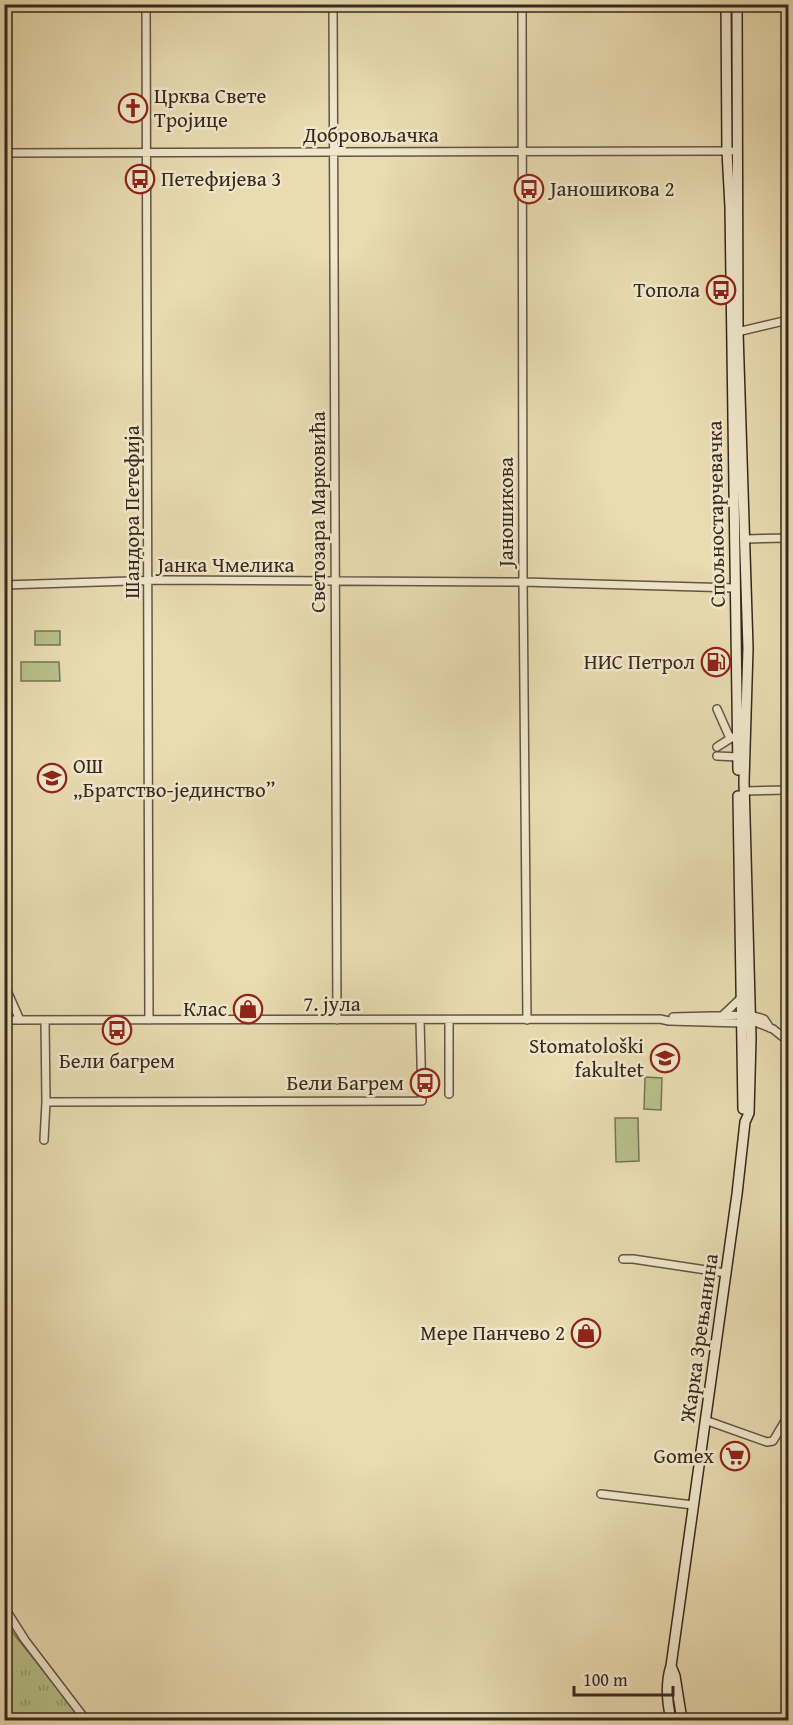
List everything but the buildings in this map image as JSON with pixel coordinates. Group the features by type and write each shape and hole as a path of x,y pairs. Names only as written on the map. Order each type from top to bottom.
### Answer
{"street":[{"name":"Шандора Петефија","path":"146,4 149,1020"},
{"name":"Светозара Марковића","path":"333,4 337,1020"},
{"name":"Јаношикова","path":"522,4 523,582 527,1020"},
{"name":"Спољностарчевачка","path":"726,4 732,151"},
{"name":"Спољностарчевачка","path":"737,4 730,207 746,538 748,648 744,782 746,1019"},
{"name":"Добровољачка","path":"4,153 732,151"},
{"path":"735,333 789,320"},
{"name":"Спољностарчевачка","path":"735,333 735,739 738,757 741,998 746,1019"},
{"path":"746,538 789,538"},
{"name":"Јанка Чмелика","path":"4,585 149,580 523,582 735,588"},
{"path":"717,709 735,739 717,747"},
{"path":"717,756 738,757"},
{"path":"745,791 789,790"},
{"path":"4,984 20,1020"},
{"path":"722,1016 741,998"},
{"name":"7. јула","path":"660,1019 722,1016 746,1019"},
{"name":"7. јула","path":"4,1020 660,1019 669,1021 746,1019"},
{"path":"746,1019 764,1019 768,1026 789,1041"},
{"name":"Жарка Зрењанина","path":"671,1720 667,1695 668,1677 749,1113 751,1036 746,1019"},
{"name":"Жарка Зрењанина","path":"746,1019 743,1114 746,1122"},
{"path":"44,1140 45,1020"},
{"path":"46,1102 422,1101 420,1020"},
{"path":"449,1020 449,1094"},
{"path":"751,1036 768,1026"},
{"path":"623,1260 633,1259 726,1273"},
{"path":"705,1420 767,1442 773,1441 789,1416"},
{"path":"601,1494 693,1505"},
{"path":"4,1607 25,1640 86,1720"},
{"name":"Жарка Зрењанина","path":"671,1666 675,1676 682,1720"}],"green space":[{"path":"35,631 60,631 60,645 35,645"},
{"path":"21,662 59,662 60,681 21,681"},
{"path":"645,1077 662,1078 661,1110 644,1109"},
{"path":"615,1118 638,1118 639,1161 616,1162"},
{"path":"5,1623 83,1720 5,1720"}],"railway":[{"path":"773,1720 788,1711"}],"place":[{"name":"Црква Свете Тројице","path":"133,108"},
{"name":"Петефијева 3","path":"140,179"},
{"name":"Јаношикова 2","path":"529,189"},
{"name":"Топола","path":"721,290"},
{"name":"НИС Петрол","path":"716,662"},
{"name":"ОШ „Братство-јединство”","path":"52,778"},
{"name":"Клас","path":"248,1009"},
{"name":"Бели багрем","path":"117,1030"},
{"name":"Stomatološki fakultet","path":"665,1058"},
{"name":"Бели Багрем","path":"425,1083"},
{"name":"Мере Панчево 2","path":"586,1333"},
{"name":"Gomex","path":"735,1456"}]}
